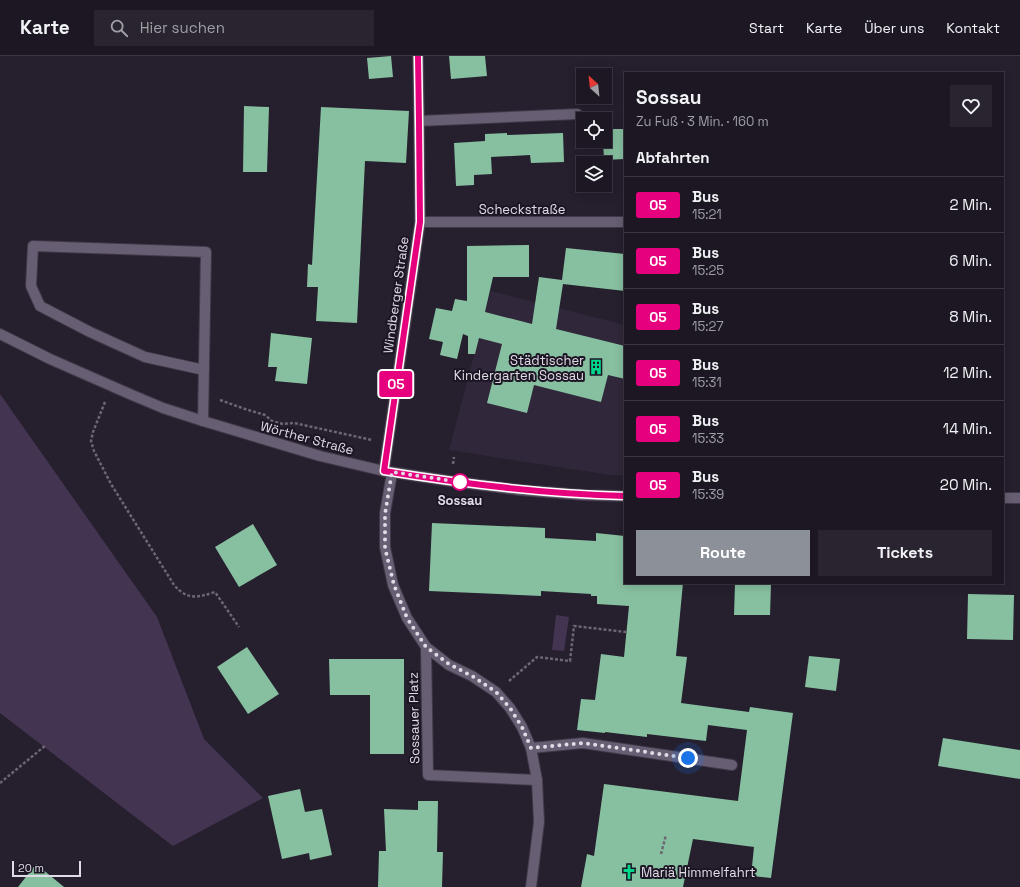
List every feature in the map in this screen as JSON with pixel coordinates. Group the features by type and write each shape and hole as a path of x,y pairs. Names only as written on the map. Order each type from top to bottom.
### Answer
{"street":[{"name":"Windberger Straße","path":"388,472 388,443 420,222 418,56"},
{"path":"419,121 576,114"},
{"name":"Scheckstraße","path":"420,222 624,222"},
{"path":"203,421 203,394 204,370 206,252 33,246 31,286 40,306 90,332 145,357 204,370"},
{"name":"Wörther Straße","path":"0,334 50,359 163,408 320,456 388,472 450,481 520,490 584,495 624,496"},
{"path":"388,472 385,514 385,548 394,585 407,618 426,647 449,664 472,676 496,692 510,708 522,727 531,748 537,780 539,822 531,887"},
{"path":"1004,498 1020,498"},
{"name":"Sossauer Platz","path":"426,647 428,775 537,780"},
{"path":"531,748 583,743 732,765"}],"path":[{"path":"111,386 91,441 94,451 111,484 174,585 187,596 195,597 215,592 239,627"},
{"path":"203,394 265,415 272,420 283,424 294,423 388,443"},
{"path":"496,692 538,657 570,661 574,626 626,632"},
{"path":"0,783 46,745"},
{"path":"661,854 666,835"}],"shaded area":[{"path":"491,291 624,325 624,475 610,475 449,450"},
{"path":"0,394 157,617 204,739 263,798 173,846 0,713"},
{"path":"556,615 569,617 564,651 552,650"}],"building":[{"path":"391,56 393,77 369,79 367,58"},
{"path":"449,56 485,56 487,76 451,79"},
{"path":"244,106 269,107 267,172 243,172"},
{"path":"321,107 409,111 406,163 365,161 357,323 316,321 318,287 307,287 308,264 312,265"},
{"path":"612,129 624,129 624,159 612,160 612,156 604,156 603,148 612,148"},
{"path":"507,133 507,135 563,133 564,162 531,163 530,155 491,157 492,174 474,175 474,185 456,186 454,143 485,141 485,134"},
{"path":"529,245 529,277 493,277 485,312 532,324 539,277 562,280 566,248 624,254 624,291 563,284 556,329 624,346 624,379 608,375 601,402 534,385 527,413 487,403 502,344 479,338 475,354 468,354 468,336 463,334 457,359 440,355 443,342 429,339 436,308 452,311 455,299 467,301 467,246"},
{"path":"271,333 312,338 307,384 275,381 277,367 268,367"},
{"path":"432,523 545,528 545,538 596,541 596,533 624,536 624,584 683,584 676,656 687,657 681,703 749,712 750,707 793,713 771,878 751,876 754,847 693,839 683,887 581,887 587,854 594,856 604,784 738,801 747,730 708,725 706,741 647,734 647,737 577,730 581,699 595,700 601,654 624,657 629,606 597,604 597,596 591,596 591,594 541,591 541,596 429,591"},
{"path":"253,524 277,565 239,587 215,547"},
{"path":"735,584 771,584 770,615 734,615"},
{"path":"968,594 1014,595 1013,640 967,639"},
{"path":"247,647 279,694 248,714 217,667"},
{"path":"809,656 840,659 836,691 805,687"},
{"path":"329,659 404,659 404,754 370,754 370,695 330,695"},
{"path":"943,738 1020,750 1020,779 938,766"},
{"path":"300,789 305,812 322,809 332,855 310,860 309,853 282,859 268,796"},
{"path":"418,801 438,801 437,852 443,852 442,887 378,887 379,851 386,851 384,809 418,810"},
{"path":"36,864 64,887 18,887"}],"bus line":[{"name":"05","path":"418,56 420,222 384,471 520,490 584,495 624,496"}],"place":[{"name":"Städtischer Kindergarten Sossau","path":"596,367"},
{"name":"Sossau","path":"460,482"},
{"name":"Mariä Himmelfahrt","path":"629,872"}],"route":[{"path":"460,482 392,472 385,514 385,548 394,585 407,618 426,647 449,664 472,676 496,692 510,708 522,727 531,748 583,743 688,758"}]}
